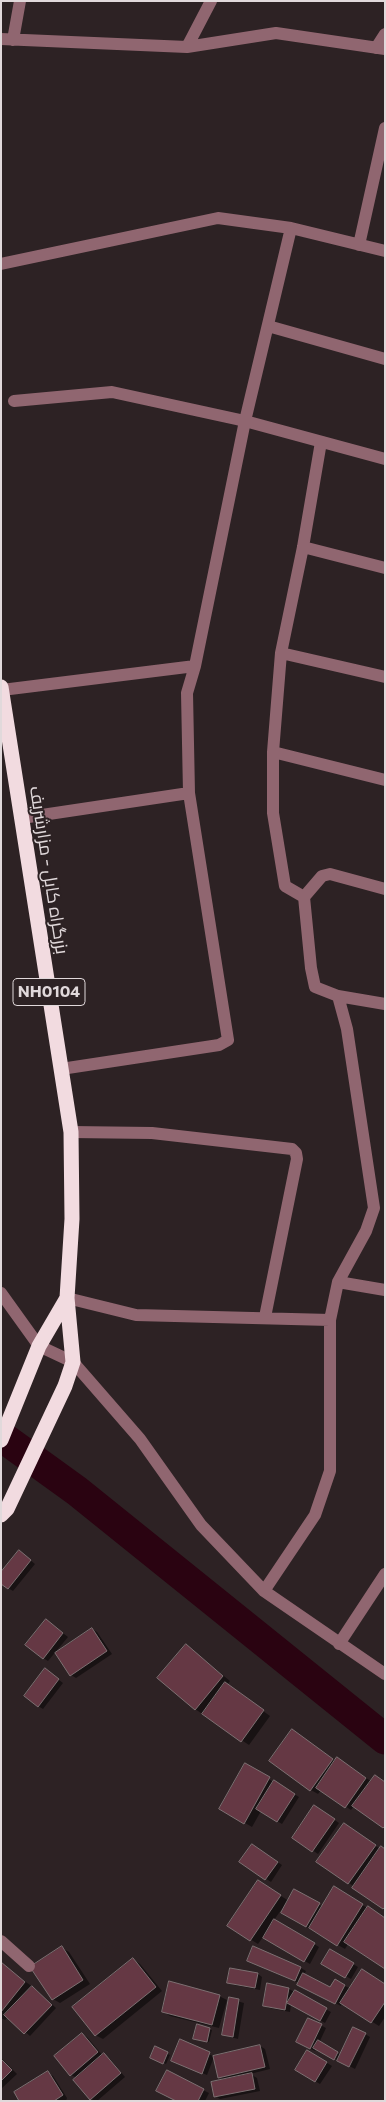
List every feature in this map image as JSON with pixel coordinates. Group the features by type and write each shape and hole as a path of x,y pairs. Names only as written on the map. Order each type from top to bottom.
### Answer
{"highway":[{"name":"بزرگراه کابل - مزارشریف","path":"2,689 71,1132 72,1220 67,1298 73,1362 65,1386 4,1512"},
{"name":"بزرگراه کابل - مزارشریف","path":"1,1440 40,1346 67,1298"}],"street":[{"path":"20,1 7,40 187,47 276,33 380,49 385,34"},
{"path":"187,47 211,1"},
{"path":"359,245 382,149 385,128"},
{"path":"1,264 218,218 290,228 385,251"},
{"path":"61,1068 219,1044 228,1040 189,793 188,693 245,421 290,228"},
{"path":"268,326 385,360"},
{"path":"14,400 112,392 245,421 385,459"},
{"path":"304,897 285,886 273,813 273,752 281,653 303,547 321,442"},
{"path":"303,547 385,568"},
{"path":"281,653 385,677"},
{"path":"2,689 195,666"},
{"path":"273,752 385,780"},
{"path":"22,818 189,793"},
{"path":"385,889 330,874 322,876 304,897 311,968 315,986 338,996 385,1004"},
{"path":"264,1591 315,1515 330,1471 330,1320 338,1282 366,1231 374,1208 347,1029 338,996"},
{"path":"71,1132 152,1133 292,1149 296,1153 297,1159 265,1317"},
{"path":"338,1282 385,1290"},
{"path":"1,1293 40,1346 73,1362 140,1439 201,1525 264,1591 385,1674"},
{"path":"67,1298 136,1314 330,1320"},
{"path":"339,1644 385,1574"},
{"path":"1,1941 29,1966"}],"building":[{"path":"19,1550 31,1560 8,1589 1,1584 1,1572"},
{"path":"46,1619 63,1633 43,1659 25,1645"},
{"path":"92,1628 107,1651 70,1676 55,1653"},
{"path":"186,1644 223,1676 195,1710 157,1678"},
{"path":"45,1668 59,1679 38,1707 24,1696"},
{"path":"225,1682 264,1710 241,1742 202,1714"},
{"path":"292,1729 333,1759 310,1791 269,1761"},
{"path":"337,1757 366,1778 345,1808 316,1788"},
{"path":"245,1763 270,1777 244,1824 219,1809"},
{"path":"375,1775 385,1782 385,1826 383,1828 352,1806"},
{"path":"274,1780 295,1794 277,1822 256,1809"},
{"path":"314,1805 335,1819 312,1852 292,1838"},
{"path":"344,1823 376,1845 348,1884 316,1862"},
{"path":"252,1844 278,1862 265,1880 239,1862"},
{"path":"381,1846 385,1849 385,1907 383,1909 352,1888"},
{"path":"258,1880 281,1895 250,1941 227,1926"},
{"path":"334,1886 363,1904 337,1946 309,1928"},
{"path":"294,1889 320,1903 306,1927 281,1913"},
{"path":"368,1906 385,1918 385,1969 344,1942"},
{"path":"274,1919 315,1943 304,1962 263,1938"},
{"path":"62,1946 83,1980 52,2000 30,1967"},
{"path":"253,1946 301,1967 295,1981 247,1961"},
{"path":"330,1949 354,1963 345,1978 321,1964"},
{"path":"133,1958 156,1987 95,2036 72,2007"},
{"path":"1,1962 25,1982 1,2012"},
{"path":"230,1968 258,1973 255,1988 227,1983"},
{"path":"362,1969 385,1984 385,2002 371,2023 340,2003"},
{"path":"303,1973 330,1987 335,1979 345,1985 335,2004 297,1985"},
{"path":"169,1981 220,1995 212,2025 162,2012"},
{"path":"267,1983 289,1988 285,2010 263,2006"},
{"path":"32,1986 52,2005 24,2034 4,2015"},
{"path":"295,1990 327,2008 320,2021 287,2003"},
{"path":"229,1997 239,1999 233,2037 222,2035"},
{"path":"308,2018 322,2024 310,2049 296,2042"},
{"path":"197,2024 210,2028 207,2042 193,2039"},
{"path":"353,2027 366,2033 349,2067 337,2061"},
{"path":"82,2033 98,2052 70,2076 54,2056"},
{"path":"180,2039 210,2052 202,2074 171,2061"},
{"path":"318,2040 338,2052 334,2060 313,2048"},
{"path":"260,2045 265,2067 218,2078 213,2056"},
{"path":"155,2046 168,2052 163,2064 150,2058"},
{"path":"307,2050 327,2062 315,2082 295,2070"},
{"path":"104,2053 121,2073 90,2100 73,2080"},
{"path":"1,2059 12,2070 1,2081"},
{"path":"167,2070 204,2089 198,2101 176,2101 156,2091"},
{"path":"48,2071 63,2095 54,2101 19,2101 14,2092"},
{"path":"252,2073 255,2089 214,2097 211,2082"}],"waterway":[{"path":"1,1436 77,1491 385,1739"}]}
